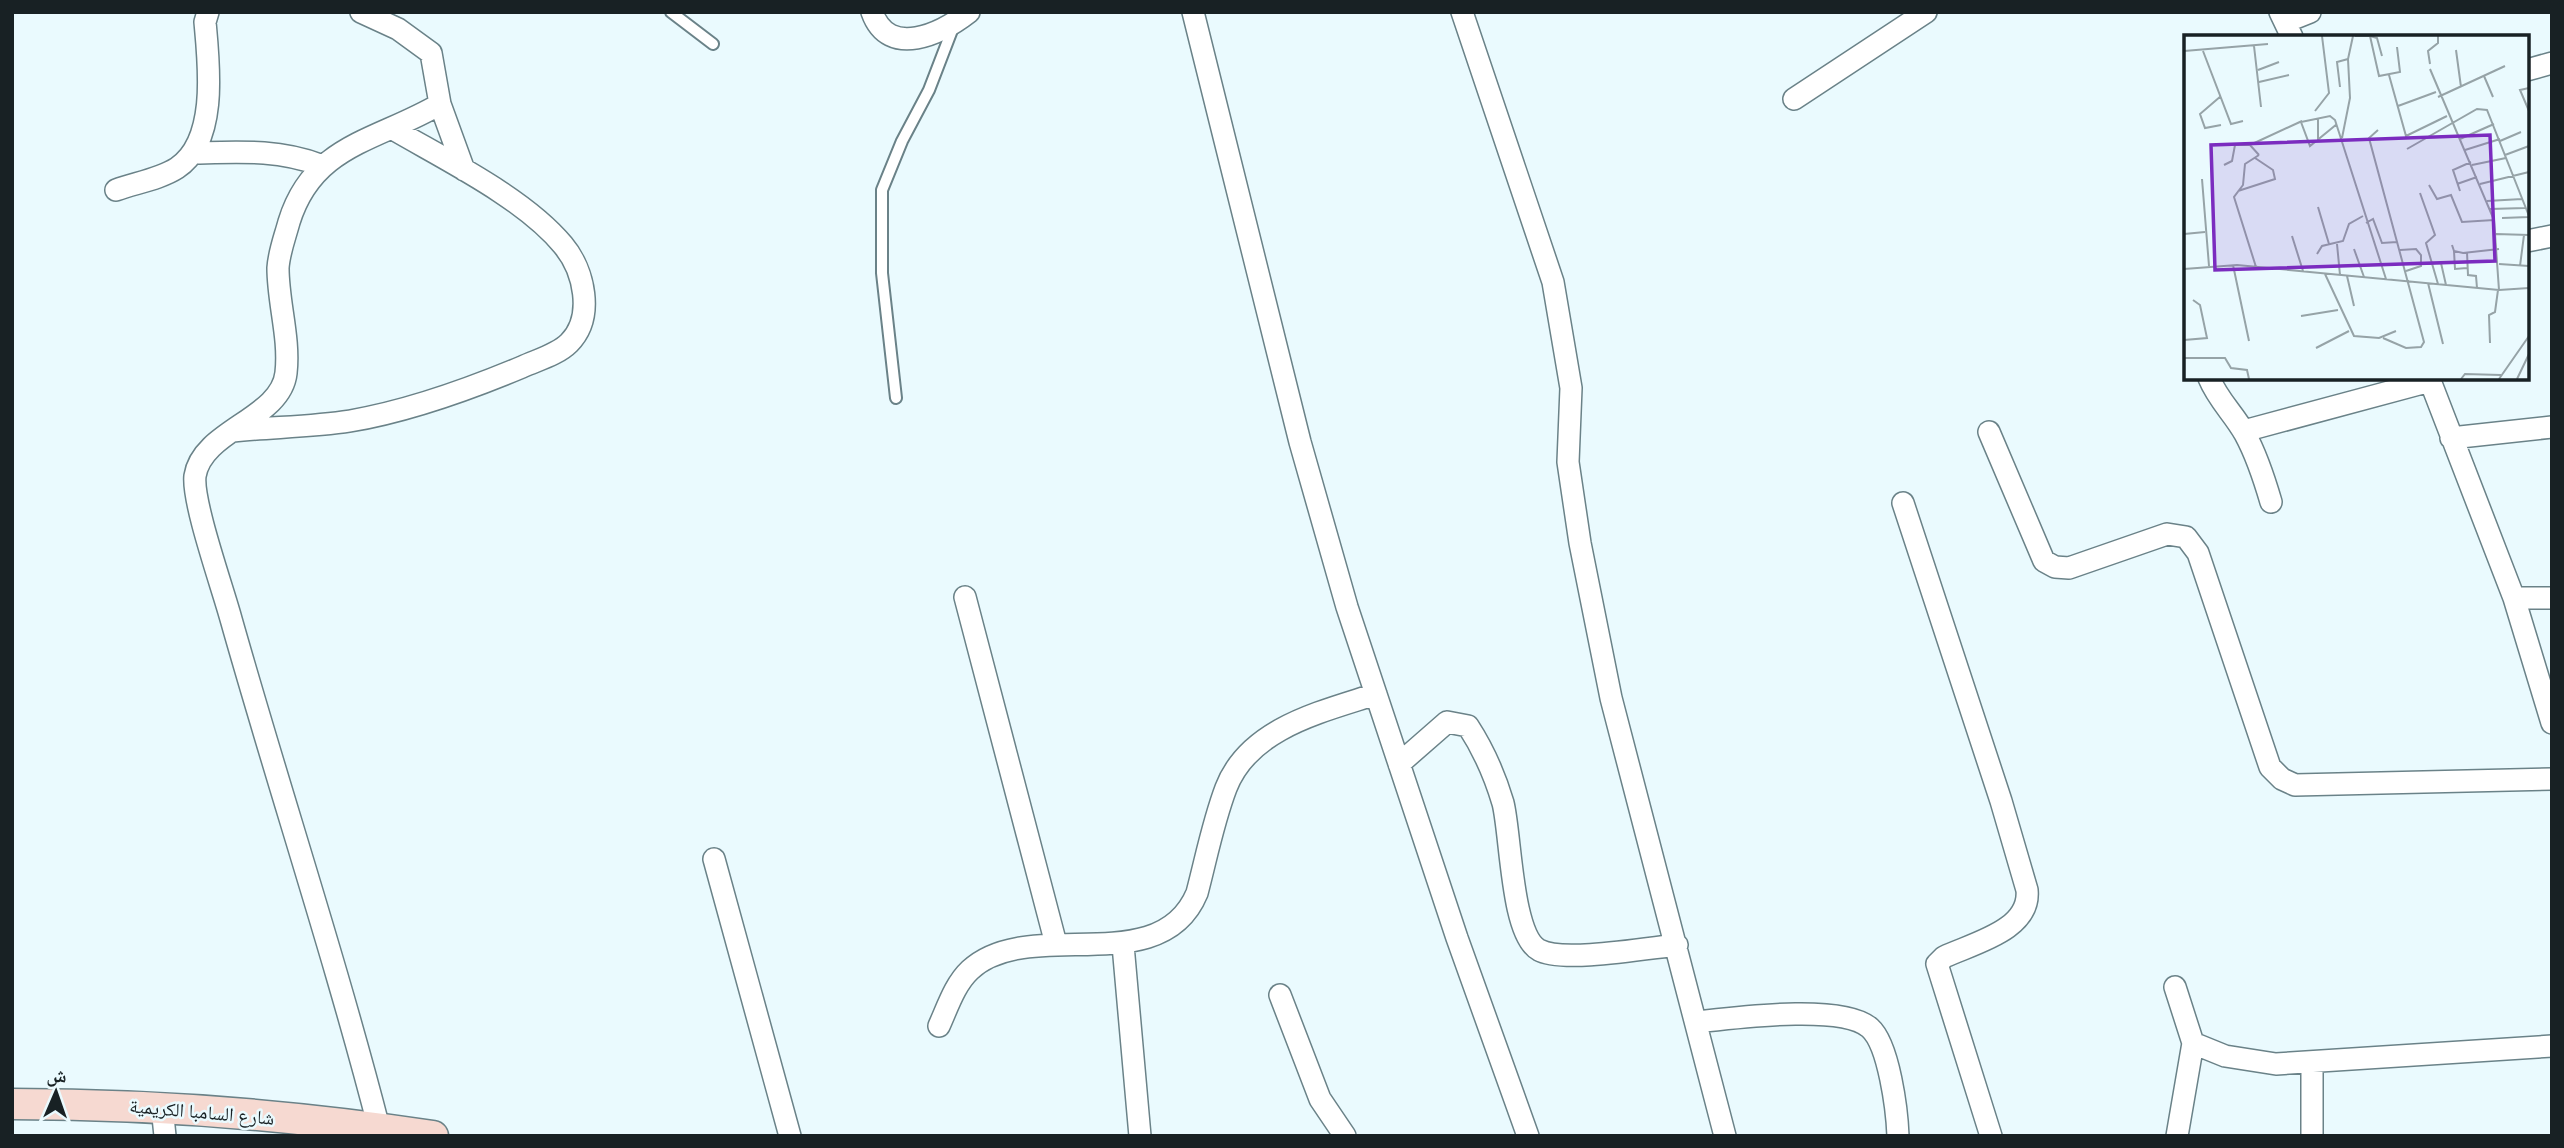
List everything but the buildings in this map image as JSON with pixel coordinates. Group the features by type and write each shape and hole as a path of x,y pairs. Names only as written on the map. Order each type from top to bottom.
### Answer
{"main road":[{"name":"شارع السامبا الكريمية","path":"12,1104 164,1121 379,1128 433,1136"}],"street":[{"path":"116,190 176,169 194,153 208,101 205,22 208,12"},
{"path":"361,12 398,29 431,53 440,104 464,170"},
{"path":"872,12 884,31 908,40 923,39 962,18"},
{"path":"1462,12 1553,282 1571,388 1568,462 1573,507 1611,698 1725,1136"},
{"path":"1794,99 1926,12"},
{"path":"2286,24 2310,12"},
{"path":"1196,19 1300,442 1347,607 1457,938 1528,1136"},
{"path":"2529,69 2552,63"},
{"path":"379,1128 198,500 195,479 198,465 207,452 273,399 286,376 278,265 295,201 306,181 320,165 440,104"},
{"path":"233,430 346,422 393,413 482,383 552,354 569,343 579,328 583,309 583,283 577,266 546,227 464,170 393,129"},
{"path":"194,153 270,152 293,155 320,165"},
{"path":"2529,241 2552,236"},
{"path":"2210,380 2217,397 2244,431 2260,463 2271,502"},
{"path":"2244,431 2425,380"},
{"path":"2429,380 2544,674 2552,723"},
{"path":"2451,438 2552,427"},
{"path":"1989,432 2044,561 2055,567 2069,568 2167,534 2186,537 2198,553 2270,767 2282,779 2295,785 2552,779"},
{"path":"1903,503 2001,801 2027,890 2028,901 2020,919 1944,957 1937,964 1991,1136"},
{"path":"965,597 1056,944"},
{"path":"2514,598 2552,597"},
{"path":"939,1026 959,983 972,968 1012,951 1056,944 1123,944 1181,921 1190,909 1226,787 1240,762 1258,744 1284,727 1376,694"},
{"path":"1399,764 1447,722 1468,726 1483,750 1503,803 1522,920 1528,939 1539,950 1557,955 1590,954 1677,945"},
{"path":"714,859 790,1136"},
{"path":"1123,944 1140,1136"},
{"path":"2175,987 2193,1043 2177,1136"},
{"path":"1280,995 1320,1099 1345,1136"},
{"path":"1696,1022 1786,1014 1849,1017 1861,1021 1873,1030 1880,1044 1889,1076 1898,1136"},
{"path":"2193,1043 2225,1056 2276,1064 2552,1046"},
{"path":"2312,1062 2312,1136"}],"lane":[{"path":"671,12 713,44"},
{"path":"896,398 882,273 882,190 902,141 962,18"}]}
